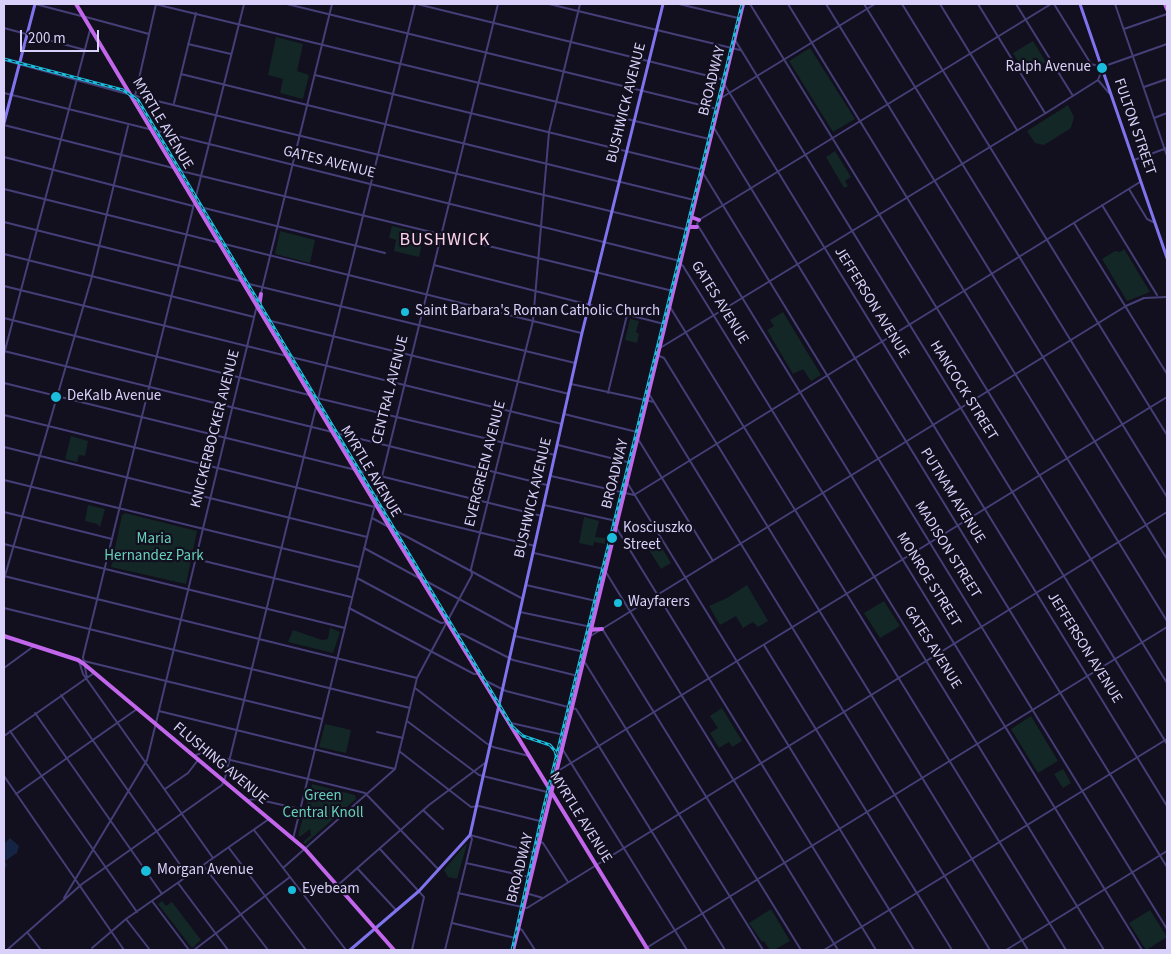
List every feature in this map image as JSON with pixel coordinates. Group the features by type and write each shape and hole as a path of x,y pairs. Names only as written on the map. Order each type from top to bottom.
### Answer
{"main road":[{"path":"4,124 35,4"},
{"name":"MYRTLE AVENUE","path":"76,4 134,96 376,506 596,864 646,949"},
{"name":"BUSHWICK AVENUE","path":"470,835 575,363 663,4"},
{"name":"BROADWAY","path":"513,950 596,601 743,4"},
{"name":"FULTON STREET","path":"1080,4 1165,246 1167,258"},
{"path":"1165,4 1167,9"},
{"path":"691,217 698,220"},
{"path":"688,228 697,227"},
{"path":"258,306 261,294"},
{"path":"590,628 602,629"},
{"name":"FLUSHING AVENUE","path":"4,636 82,662 305,849 394,950"},
{"path":"350,950 419,891 470,835"}],"street":[{"path":"35,4 149,34"},
{"path":"134,96 156,4 634,121 718,137"},
{"path":"213,858 87,678 82,662 244,4"},
{"path":"287,4 717,109"},
{"path":"261,294 332,4"},
{"path":"7,950 80,886 224,781 416,4 721,78 724,82"},
{"name":"CENTRAL AVENUE","path":"293,839 498,4"},
{"path":"548,4 740,50"},
{"name":"EVERGREEN AVENUE","path":"395,769 417,678 472,572 533,321 549,132 580,4"},
{"path":"680,4 740,18"},
{"path":"750,4 1167,683"},
{"path":"788,4 1167,621"},
{"path":"826,4 1167,559"},
{"path":"864,4 1167,497"},
{"path":"720,99 875,4"},
{"path":"902,4 1167,435"},
{"path":"940,4 1017,130"},
{"path":"978,4 1045,113"},
{"path":"1016,4 1073,96"},
{"path":"697,227 698,220 1052,4 1091,64 1102,68 1167,44"},
{"path":"1115,4 1166,148 1167,156"},
{"path":"174,105 196,14"},
{"path":"1124,29 1167,14"},
{"path":"4,28 85,50"},
{"path":"91,28 4,352 549,485"},
{"name":"HANCOCK STREET","path":"734,40 1167,744"},
{"path":"188,44 231,54"},
{"path":"4,60 134,96 612,212 688,228"},
{"path":"659,348 1073,96 1098,80 1102,68"},
{"path":"181,74 695,200"},
{"path":"315,75 702,171"},
{"path":"1144,87 1167,79"},
{"path":"1098,80 1111,94"},
{"name":"JEFFERSON AVENUE","path":"724,82 1167,806"},
{"name":"GATES AVENUE","path":"4,93 154,132 676,260 680,263 1104,950"},
{"path":"1154,118 1167,113"},
{"path":"4,124 121,156 673,291"},
{"path":"128,125 92,277 4,577 417,678"},
{"name":"PUTNAM AVENUE","path":"713,127 1167,867"},
{"path":"1134,160 1166,148"},
{"path":"4,157 385,253"},
{"name":"MADISON STREET","path":"702,171 1167,929"},
{"path":"700,180 708,181"},
{"path":"551,476 634,494 1141,181"},
{"path":"4,189 221,245 582,333"},
{"path":"1129,189 1147,219 1155,222"},
{"path":"1102,206 1157,296"},
{"path":"4,222 575,363"},
{"path":"1074,222 1167,374"},
{"name":"MONROE STREET","path":"697,227 1142,950"},
{"path":"4,254 254,317"},
{"path":"434,265 664,324"},
{"path":"4,286 562,424"},
{"path":"587,639 1126,306 1138,300 1157,296 1167,297"},
{"path":"669,305 1066,950"},
{"name":"KNICKERBOCKER AVENUE","path":"63,900 146,762 258,306"},
{"path":"667,314 673,311"},
{"path":"608,393 627,315"},
{"path":"4,318 318,398 556,455"},
{"path":"266,320 569,394"},
{"path":"657,355 664,358 1028,950"},
{"path":"4,383 542,516"},
{"path":"571,384 654,402"},
{"path":"648,393 990,950"},
{"path":"556,772 1167,397"},
{"path":"564,414 637,435 713,561"},
{"path":"4,415 535,546"},
{"path":"558,444 631,462"},
{"path":"635,444 642,446"},
{"path":"4,447 367,537"},
{"path":"4,480 359,567"},
{"path":"626,480 914,950"},
{"path":"544,505 612,520 876,950"},
{"path":"4,512 112,539"},
{"path":"458,893 527,908 1167,512"},
{"path":"372,518 523,599"},
{"path":"613,533 619,532"},
{"path":"4,544 345,628"},
{"path":"364,548 516,630"},
{"path":"534,553 604,569 838,950"},
{"path":"196,559 352,598"},
{"path":"357,578 441,623 447,622"},
{"path":"526,585 596,601"},
{"path":"4,608 410,708"},
{"path":"349,608 474,674 479,674"},
{"path":"520,612 590,628"},
{"path":"646,949 1167,627"},
{"path":"602,629 800,950"},
{"path":"456,636 462,634 510,659 578,676"},
{"path":"515,636 584,652"},
{"path":"764,645 952,950"},
{"path":"4,668 34,646"},
{"path":"583,658 762,950"},
{"path":"82,662 87,678"},
{"path":"82,662 166,680 322,719"},
{"path":"4,736 94,673"},
{"path":"482,679 502,689 576,709 724,950"},
{"path":"415,688 490,745 529,756"},
{"path":"61,695 188,876"},
{"path":"16,794 137,710"},
{"path":"159,711 395,769"},
{"path":"36,713 162,894"},
{"path":"407,721 474,772 551,793"},
{"path":"509,722 564,735"},
{"path":"10,731 137,912"},
{"path":"377,732 403,738"},
{"path":"824,950 1166,740"},
{"path":"562,747 686,950"},
{"path":"399,751 471,807 544,822"},
{"path":"193,756 202,753 368,794 439,869"},
{"path":"165,789 188,773 198,760"},
{"path":"338,885 423,810 485,763"},
{"path":"284,868 395,769"},
{"path":"4,776 124,950"},
{"path":"207,795 210,798"},
{"path":"248,801 256,798 300,810"},
{"path":"423,810 443,830"},
{"path":"92,948 126,919 269,819"},
{"path":"254,830 346,950"},
{"path":"470,835 536,853"},
{"path":"445,950 472,839 470,835"},
{"path":"539,841 543,843 568,882"},
{"path":"229,848 306,950"},
{"path":"379,848 419,891 424,900 412,950"},
{"path":"1006,950 1167,851"},
{"path":"466,863 530,878"},
{"path":"203,865 268,950"},
{"path":"357,868 396,911"},
{"path":"194,950 290,878"},
{"path":"178,883 228,950"},
{"path":"526,893 543,898"},
{"path":"152,901 189,950"},
{"path":"126,919 150,950"},
{"path":"452,923 516,938"},
{"path":"518,928 522,930 534,950"},
{"path":"27,932 41,950"}],"green space":[{"path":"276,37 303,44 297,71 309,75 303,99 280,93 283,79 268,75"},
{"path":"1033,41 1046,62 1026,75 1013,53"},
{"path":"810,48 855,119 833,132 789,61"},
{"path":"1068,105 1074,117 1071,128 1044,145 1035,143 1027,131"},
{"path":"835,151 851,177 845,181 848,186 844,188 826,157"},
{"path":"392,226 424,234 419,257 394,251 396,240 389,238"},
{"path":"280,231 315,240 310,263 275,254"},
{"path":"1124,249 1150,292 1127,301 1102,259 1115,251 1120,252"},
{"path":"783,312 821,375 811,381 803,369 793,374 767,330 774,326 770,320"},
{"path":"630,319 639,321 636,332 639,334 637,343 625,340"},
{"path":"71,436 88,441 85,456 79,455 77,462 65,459"},
{"path":"88,505 105,509 100,527 97,524 85,521"},
{"name":"Maria Hernandez Park","path":"125,513 197,531 186,584 111,567 122,515"},
{"path":"584,517 599,521 595,537 605,538 605,544 595,542 595,540 593,546 579,543"},
{"path":"659,543 671,563 661,569 649,550"},
{"path":"747,585 768,621 758,627 753,622 743,628 736,616 720,625 709,606 727,598"},
{"path":"884,601 900,626 880,638 864,613"},
{"path":"330,628 340,632 333,653 288,642 293,630 322,640 328,639"},
{"path":"722,708 742,741 732,747 729,742 719,748 710,733 718,728 710,716"},
{"path":"1031,716 1058,761 1038,773 1011,729"},
{"path":"325,724 351,730 346,753 319,747"},
{"path":"1063,769 1071,783 1063,788 1054,774"},
{"name":"Green Central Knoll","path":"312,784 355,795 356,799 305,844 303,842 311,835 310,829 301,836 298,836"},
{"path":"466,844 457,879 448,877 444,870"},
{"path":"162,901 166,906 172,902 201,940 192,948 158,904"},
{"path":"771,909 790,941 774,950 770,950 764,941 762,942 749,923"},
{"path":"1150,910 1167,937 1146,950 1129,923"}],"water":[{"path":"10,838 19,846 17,853 5,861 7,865 4,870 4,844"}],"railway":[{"path":"512,950 543,810 742,4"},
{"path":"4,59 123,90 138,100 512,726 523,736 550,745 555,751 557,759"}],"place":[{"name":"Ralph Avenue","path":"1102,68"},
{"name":"Saint Barbara's Roman Catholic Church","path":"405,312"},
{"name":"DeKalb Avenue","path":"56,397"},
{"name":"Kosciuszko Street","path":"612,538"},
{"name":"Wayfarers","path":"618,603"},
{"name":"Morgan Avenue","path":"146,871"},
{"name":"Eyebeam","path":"292,890"}],"district":[{"name":"BUSHWICK","path":"445,241"}]}
